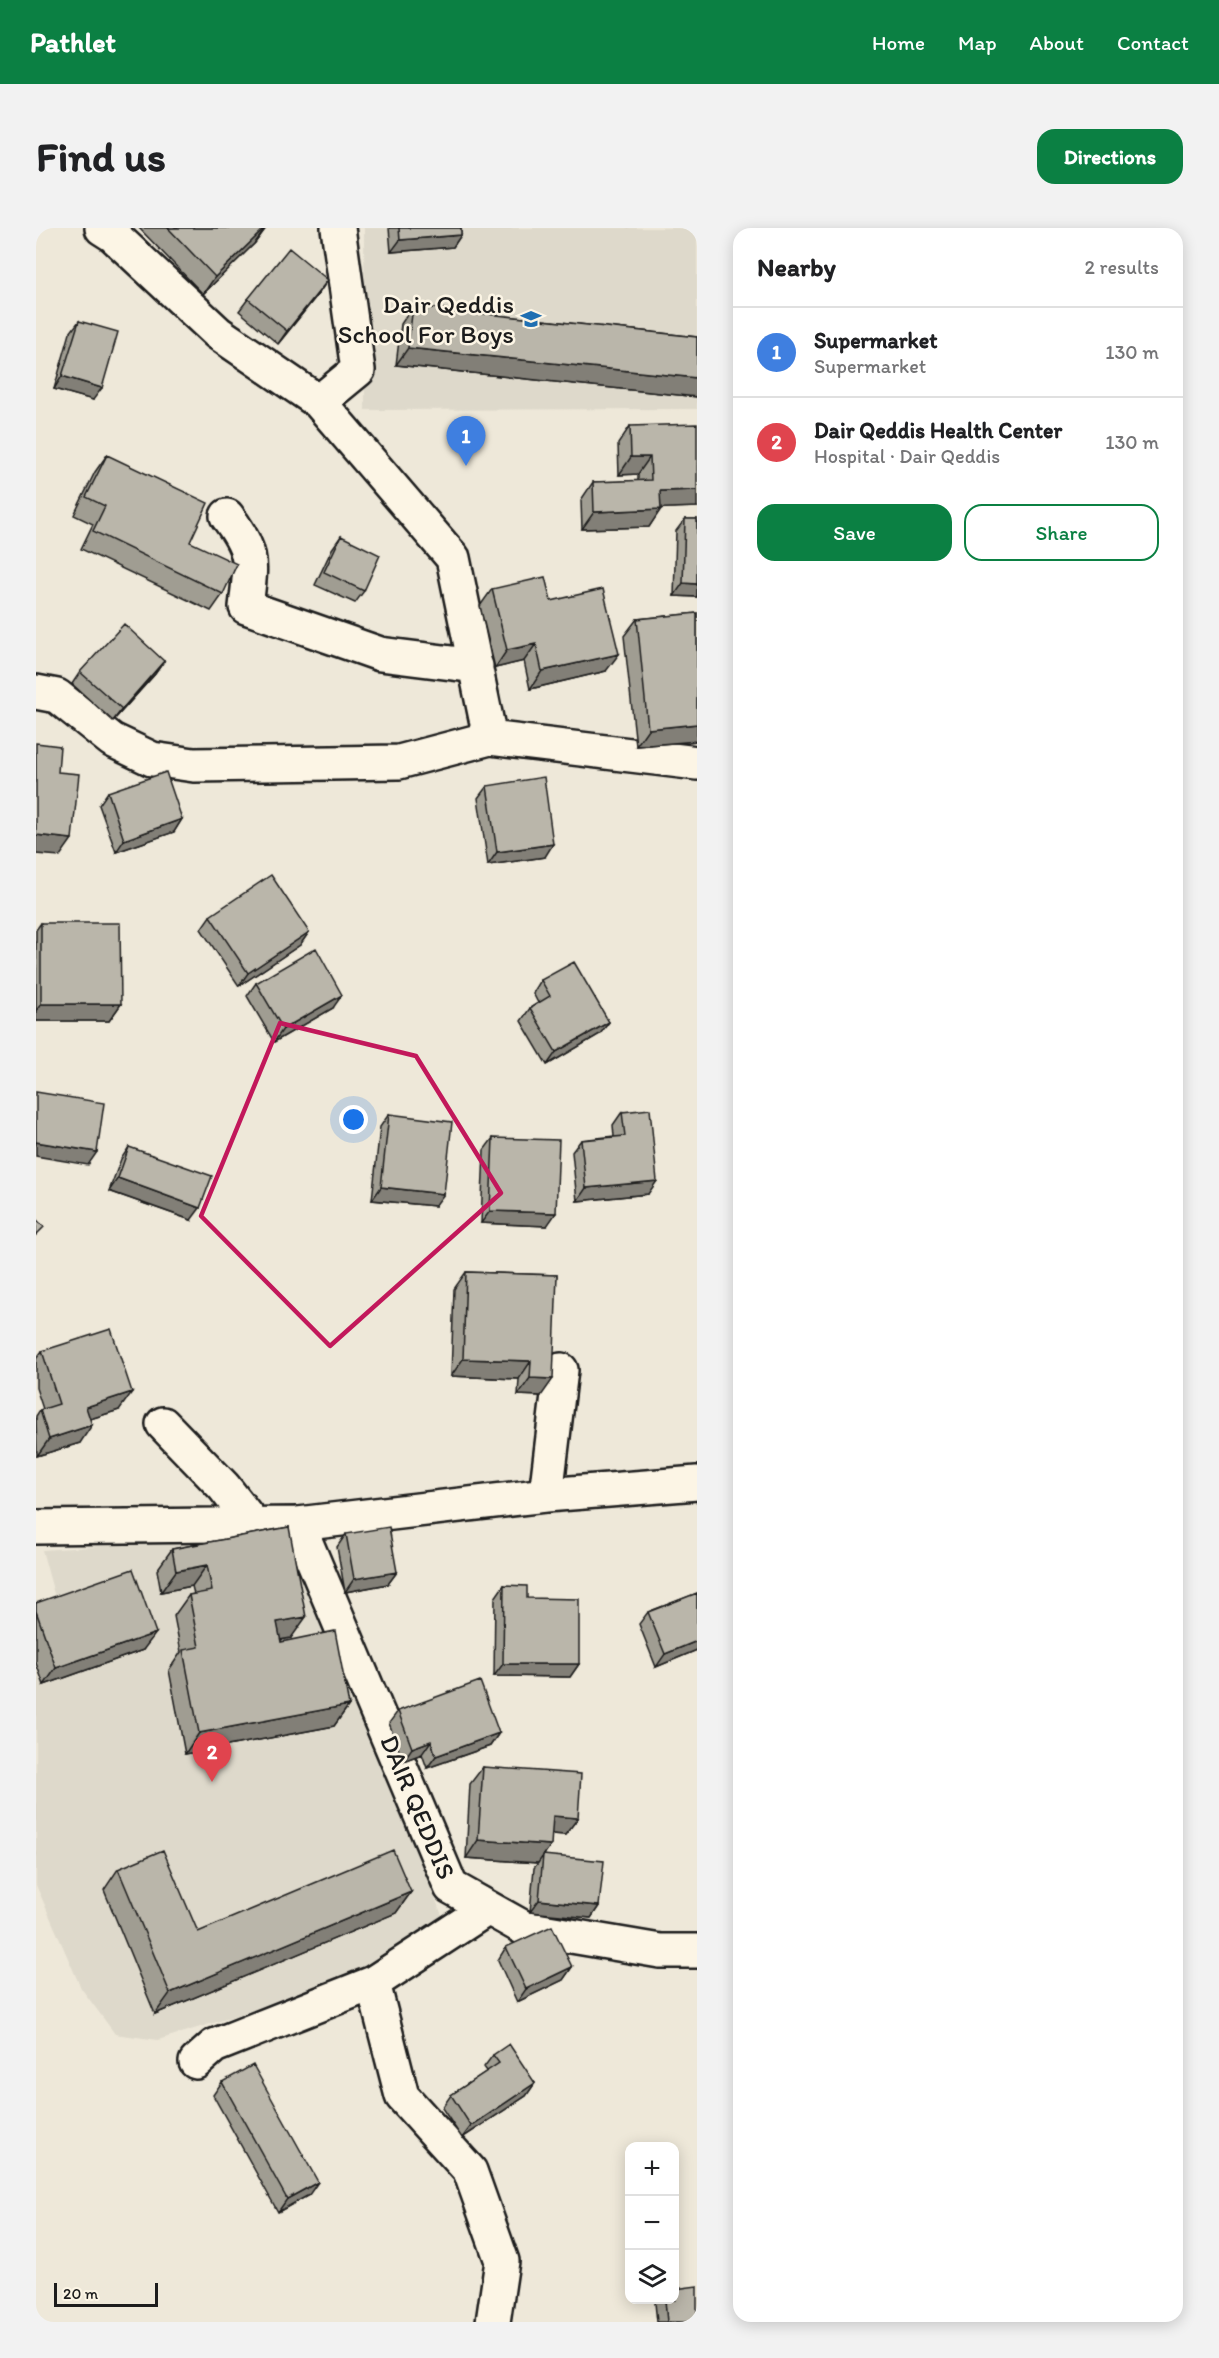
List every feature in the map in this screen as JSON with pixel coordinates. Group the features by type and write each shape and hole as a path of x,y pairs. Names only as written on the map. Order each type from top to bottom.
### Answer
{"street":[{"path":"102,228 113,235 218,333 319,402 453,558 490,738"},
{"path":"319,402 358,370 338,228"},
{"path":"227,516 245,540 250,566 246,607 380,654 476,666"},
{"path":"36,692 57,696 112,740 152,759 194,765 399,762 490,738 697,763"},
{"path":"546,1495 561,1370"},
{"path":"163,1424 224,1486 253,1524"},
{"path":"36,1527 298,1524 546,1495 697,1483"},
{"name":"DAIR QEDDIS","path":"298,1524 451,1887 524,1928 660,1951 697,1951"},
{"path":"196,2062 214,2046 373,1983 488,1908"},
{"path":"373,1983 402,2096 470,2171 502,2261 493,2322"}],"highlighted area":[{"path":"280,1023 416,1056 501,1193 330,1346 201,1216"}],"shaded area":[{"name":"Dair Qeddis School For Boys","path":"364,228 697,228 697,409 365,410"},
{"path":"286,1534 446,1925 363,1977 158,2040 115,2034 81,1988 36,1885 36,1679 73,1663 42,1550"}],"building":[{"path":"168,228 265,228 215,277"},
{"path":"399,228 461,228 461,235 400,240"},
{"path":"289,248 328,280 287,331 248,299"},
{"path":"413,306 697,337 697,378 408,348"},
{"path":"79,321 118,332 102,388 62,376"},
{"path":"697,424 697,490 660,491 661,509 594,512 593,482 651,480 650,457 631,457 630,426"},
{"path":"107,455 208,503 190,542 237,564 223,594 93,531 105,506 86,497"},
{"path":"685,519 697,519 697,584 683,583"},
{"path":"341,536 380,555 364,591 324,572"},
{"path":"545,577 551,601 603,589 619,654 542,671 536,644 507,650 492,589"},
{"path":"697,613 697,724 648,729 637,619"},
{"path":"124,624 164,661 122,709 80,672"},
{"path":"36,743 60,746 58,772 79,774 72,839 36,835"},
{"path":"166,772 182,819 124,840 108,792"},
{"path":"544,777 553,844 497,852 487,786"},
{"path":"271,875 309,932 248,973 210,916"},
{"path":"41,923 120,923 121,1004 41,1004"},
{"path":"316,948 342,995 283,1029 256,983"},
{"path":"574,962 609,1022 556,1052 530,1008 550,996 541,980"},
{"path":"36,1092 104,1103 97,1152 36,1142"},
{"path":"650,1109 657,1181 586,1188 581,1140 625,1136 622,1112"},
{"path":"389,1114 452,1122 444,1194 381,1187"},
{"path":"493,1138 559,1140 556,1213 490,1211"},
{"path":"129,1147 212,1176 200,1208 118,1178"},
{"path":"36,1219 44,1227 36,1235"},
{"path":"466,1272 557,1275 553,1379 530,1378 531,1361 463,1359"},
{"path":"111,1329 132,1392 86,1407 92,1425 49,1439 40,1410 59,1404 42,1351"},
{"path":"289,1527 306,1617 277,1622 281,1642 335,1631 349,1705 199,1733 183,1650 199,1647 189,1595 212,1591 207,1565 176,1571 172,1549"},
{"path":"389,1527 397,1572 354,1579 346,1534"},
{"path":"133,1569 156,1633 56,1668 36,1611 36,1603"},
{"path":"504,1585 527,1586 527,1598 579,1599 579,1664 503,1664"},
{"path":"697,1593 697,1641 665,1654 648,1612"},
{"path":"480,1681 499,1733 436,1756 431,1741 412,1748 398,1711"},
{"path":"483,1767 581,1774 578,1818 553,1816 551,1845 478,1840"},
{"path":"163,1850 198,1932 393,1850 411,1892 170,1993 118,1869"},
{"path":"543,1855 604,1861 599,1906 539,1900"},
{"path":"552,1926 572,1967 526,1989 506,1947"},
{"path":"509,2044 535,2083 471,2126 451,2095 499,2063 493,2055"},
{"path":"253,2065 318,2182 287,2199 222,2082"},
{"path":"697,2286 697,2322 667,2322 665,2304 679,2304 679,2288"}],"place":[{"name":"Dair Qeddis School For Boys","path":"531,319"},
{"name":"Supermarket","path":"466,466"},
{"name":"Dair Qeddis Health Center","path":"212,1782"}]}
